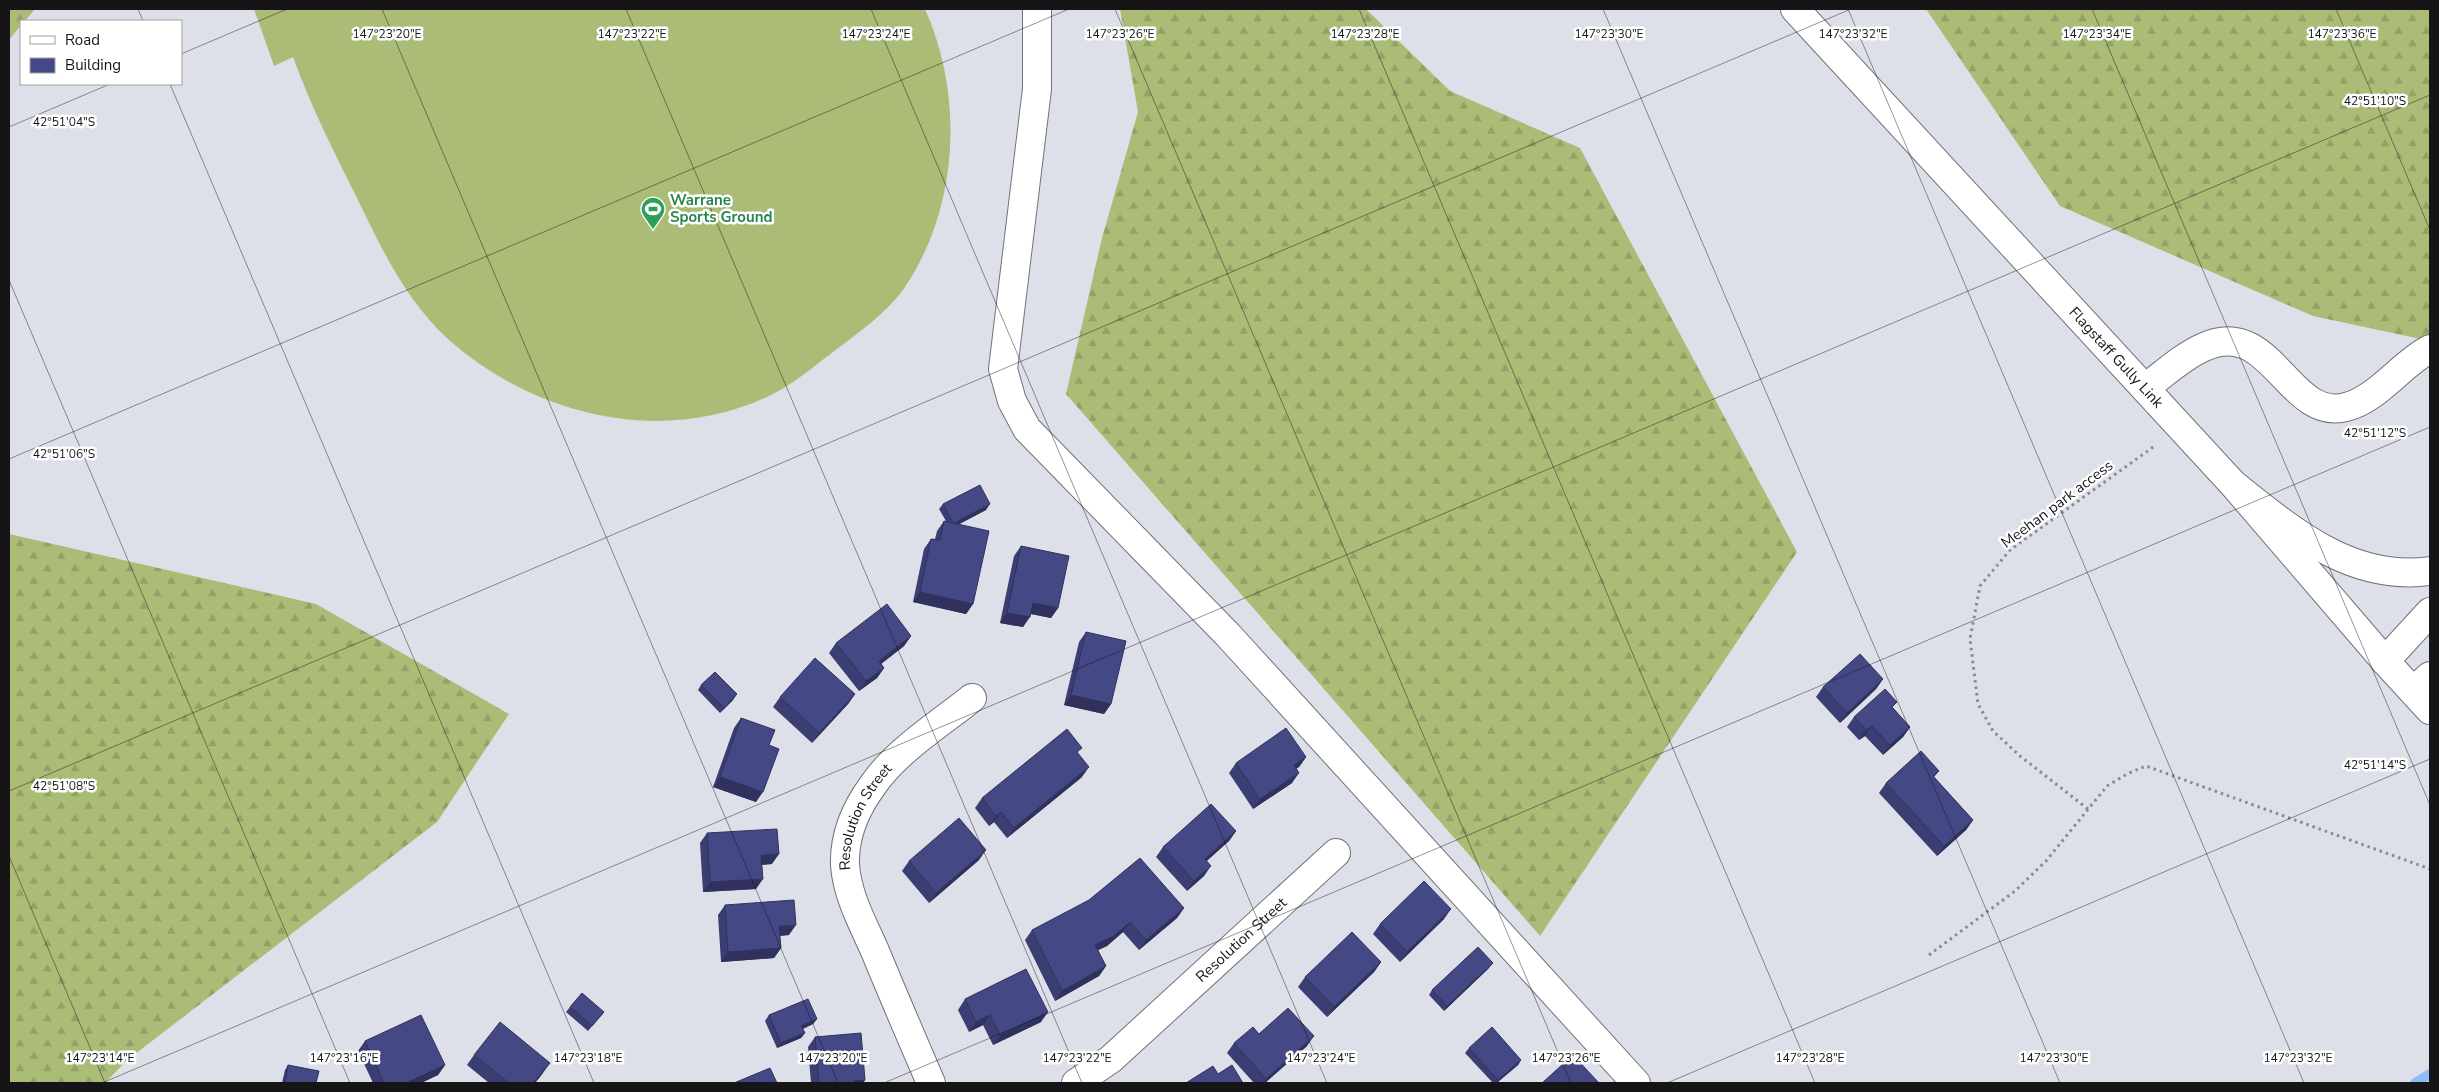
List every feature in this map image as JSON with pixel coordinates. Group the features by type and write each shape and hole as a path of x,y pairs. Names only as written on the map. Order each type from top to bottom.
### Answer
{"main road":[{"path":"1037,9 1037,89 1003,369 1012,401 1027,428 1228,635 1636,1083"},
{"name":"Flagstaff Gully Link","path":"1796,9 2234,484 2385,661 2424,693"},
{"path":"2146,388 2205,346 2224,342 2244,343 2259,351 2313,403 2327,408 2347,407 2373,393 2430,349"},
{"path":"2234,484 2303,537 2346,561 2373,569 2397,573 2430,571"},
{"path":"2385,661 2430,612"},
{"name":"Resolution Street","path":"931,1083 855,904 845,867 846,848 850,828 860,805 874,783 903,753 972,698"},
{"name":"Resolution Street","path":"1076,1083 1111,1059 1336,853"}],"path":[{"name":"Meehan park access","path":"2088,809 1993,731 1978,704 1970,639 1980,586 2010,550 2181,426"},
{"path":"1929,955 2015,891 2046,861 2107,786 2127,774 2146,766 2430,869"}],"green space":[{"path":"9,9 35,9 26,20 20,20 20,26 9,40"},
{"name":"Warrane Sports Ground","path":"254,9 925,9 938,43 946,78 950,114 950,151 945,187 936,222 923,256 905,287 890,305 862,330 810,370 767,397 726,412 685,419 642,421 600,415 559,404 520,388 483,366 449,340 419,307 394,270 373,232 322,126 293,57 274,66"},
{"path":"1120,9 1366,9 1450,91 1580,148 1797,552 1540,936 1066,394 1102,238 1138,112"},
{"path":"1926,9 2430,9 2430,341 2313,316 2060,206"},
{"path":"9,534 316,604 509,714 437,822 126,1061 105,1083 9,1083"}],"building":[{"path":"980,485 990,504 953,523 943,504"},
{"path":"944,521 989,531 973,604 920,592 931,539 940,540"},
{"path":"1021,546 1069,556 1058,608 1033,603 1030,617 1007,613"},
{"path":"887,604 911,636 879,661 884,668 866,681 836,643"},
{"path":"1086,632 1126,641 1111,704 1071,695"},
{"path":"1860,654 1883,679 1847,713 1823,687"},
{"path":"815,658 855,694 819,733 780,697"},
{"path":"715,672 737,694 724,708 701,685"},
{"path":"1885,689 1897,702 1892,707 1910,727 1890,745 1872,726 1866,730 1854,717"},
{"path":"741,718 775,730 769,745 779,749 763,792 720,777"},
{"path":"1286,728 1306,757 1294,765 1299,773 1260,799 1236,763"},
{"path":"1067,729 1082,748 1077,752 1089,767 1014,828 1001,812 996,816 982,798"},
{"path":"1921,751 1939,771 1933,776 1973,820 1944,846 1886,783"},
{"path":"1211,804 1236,831 1205,859 1211,866 1194,881 1163,847"},
{"path":"959,818 986,850 936,893 909,861"},
{"path":"777,829 779,854 761,855 763,879 710,882 707,833"},
{"path":"1140,858 1184,908 1146,940 1130,922 1114,936 1095,945 1106,966 1062,991 1032,930 1089,900"},
{"path":"1424,881 1451,909 1407,952 1380,924"},
{"path":"794,900 796,925 779,926 781,948 728,952 725,905"},
{"path":"1352,932 1381,962 1334,1007 1305,977"},
{"path":"1478,947 1493,963 1447,1006 1432,990"},
{"path":"1026,969 1048,1012 1000,1035 990,1015 976,1022 965,999"},
{"path":"582,993 604,1012 592,1026 570,1007"},
{"path":"808,999 817,1019 801,1026 805,1033 781,1043 769,1015"},
{"path":"1288,1008 1314,1036 1266,1079 1234,1043 1253,1027 1259,1034"},
{"path":"421,1015 445,1065 406,1083 384,1083 365,1041"},
{"path":"500,1022 550,1063 533,1083 509,1083 474,1055"},
{"path":"1492,1027 1521,1060 1498,1080 1469,1048"},
{"path":"861,1033 865,1080 854,1081 854,1083 819,1083 815,1037"},
{"path":"1573,1055 1599,1083 1542,1083"},
{"path":"288,1065 319,1071 316,1083 285,1083"},
{"path":"1232,1065 1243,1083 1186,1083 1213,1066 1218,1074"},
{"path":"770,1068 777,1083 734,1083"}],"waterway":[{"path":"2415,1083 2430,1074"}],"place":[{"name":"Warrane Sports Ground","path":"653,230"}]}
